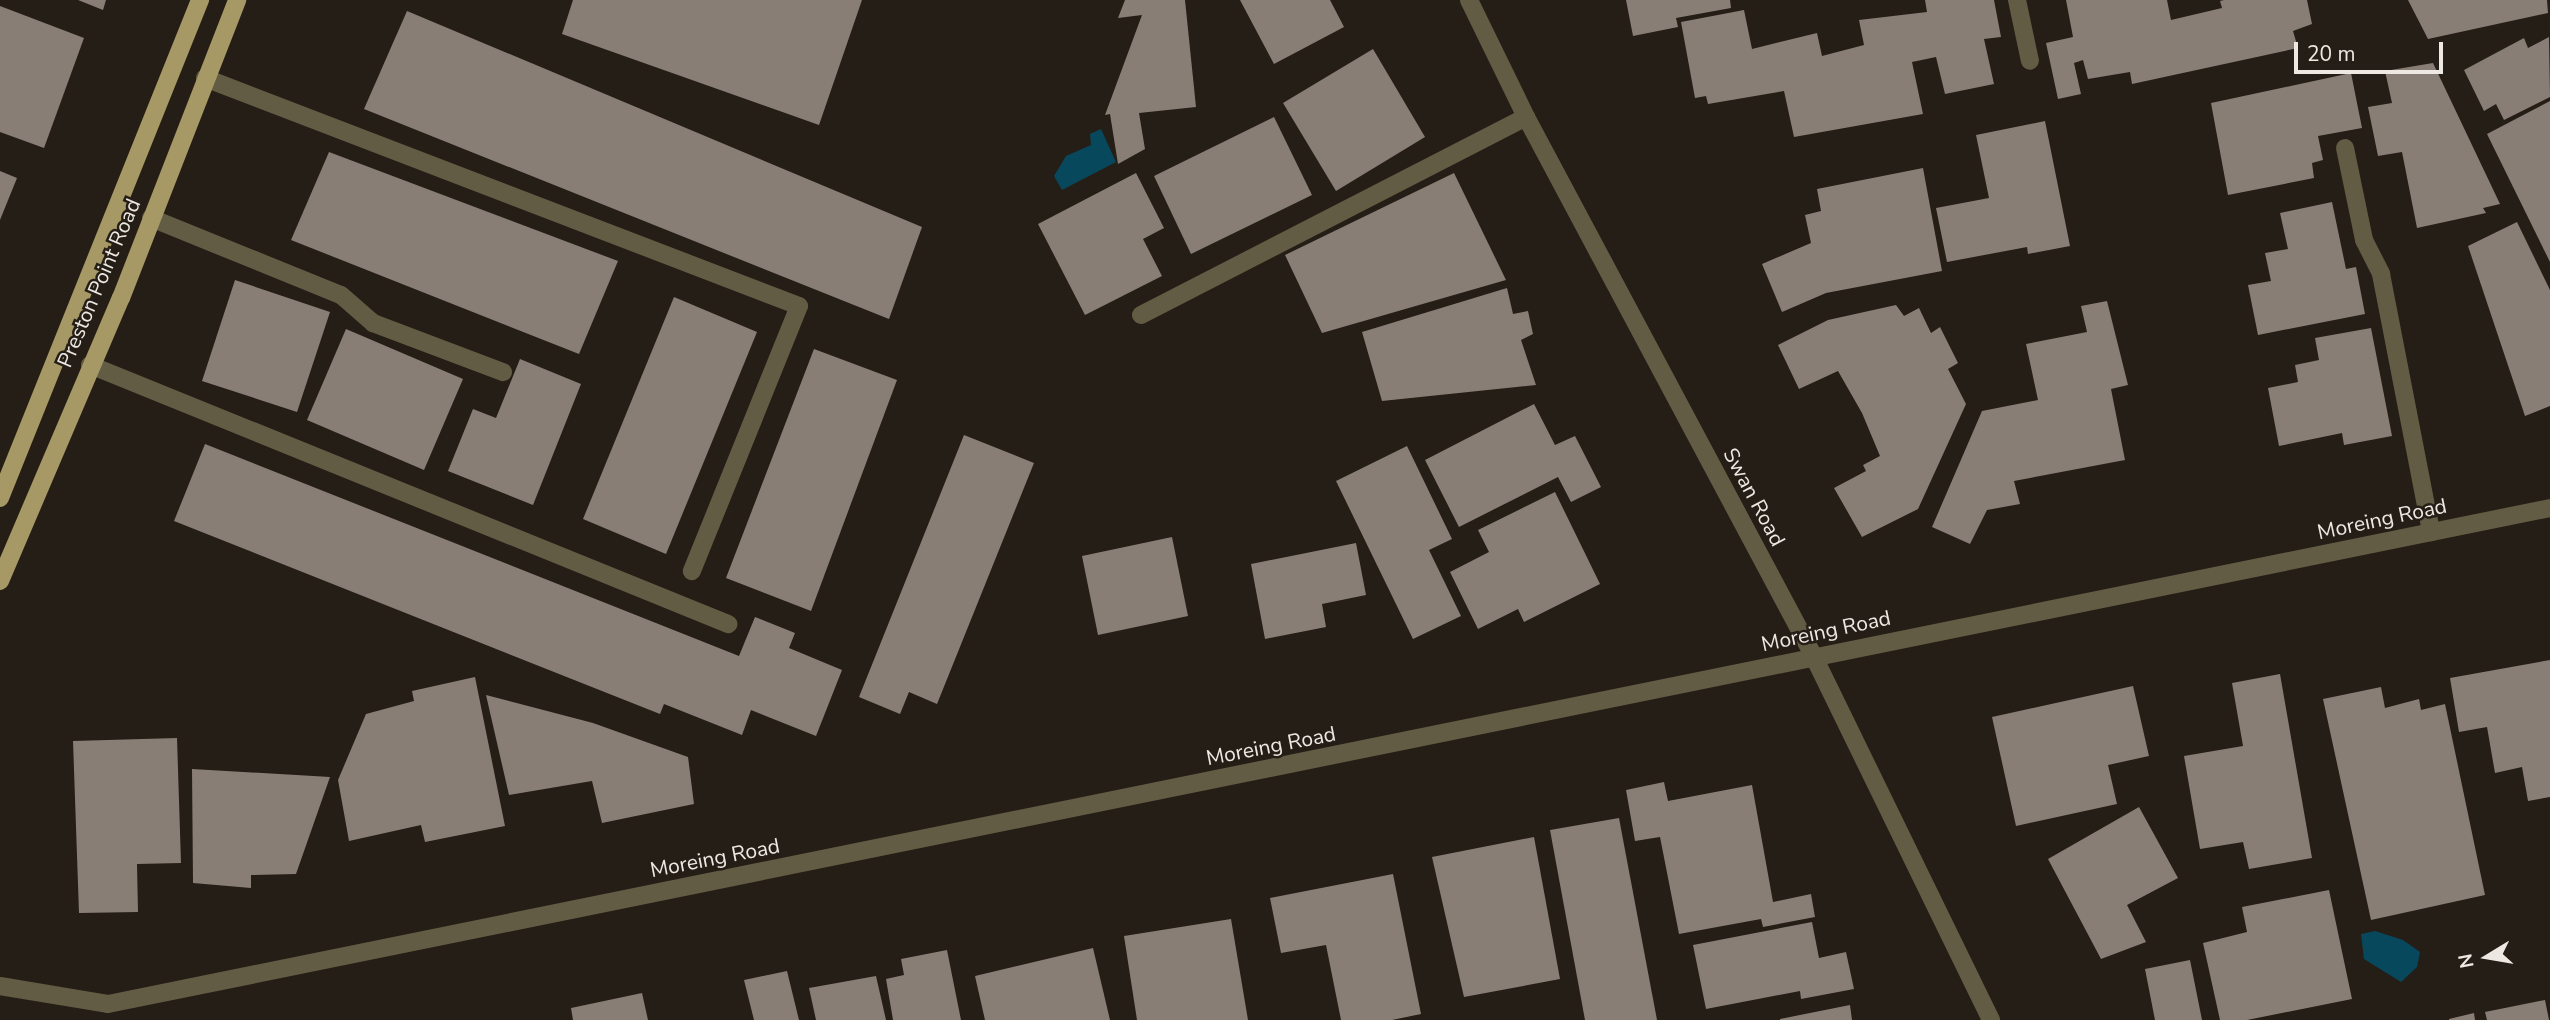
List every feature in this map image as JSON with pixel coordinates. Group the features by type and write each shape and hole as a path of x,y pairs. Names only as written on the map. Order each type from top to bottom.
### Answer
{"main road":[{"name":"Preston Point Road","path":"0,498 200,0"},
{"name":"Preston Point Road","path":"0,581 152,218 237,0"}],"street":[{"name":"Swan Road","path":"1469,0 1526,117 1813,655 1991,1020"},
{"path":"2017,0 2029,61"},
{"path":"205,78 799,306 692,571"},
{"path":"1141,315 1526,117"},
{"path":"2345,148 2364,240 2381,274 2431,532"},
{"path":"152,218 341,295 373,323 503,372"},
{"path":"90,365 728,624"},
{"name":"Moreing Road","path":"0,986 108,1004 1743,674 1813,655 2550,508"}],"water":[{"path":"1101,129 1116,162 1062,190 1054,176 1066,156 1091,145 1090,134"},
{"path":"2375,931 2403,940 2420,952 2417,967 2401,982 2364,959 2361,934"}],"building":[{"path":"78,0 106,0 103,10"},
{"path":"573,0 862,0 819,125 562,34"},
{"path":"1125,0 1185,0 1196,107 1139,113 1145,149 1118,164 1110,114 1105,115 1142,15 1118,18"},
{"path":"1240,0 1330,0 1344,27 1274,64"},
{"path":"1626,0 1730,0 1731,8 1676,18 1678,27 1633,36"},
{"path":"1925,0 1994,0 2001,37 1984,39 1994,84 1945,94 1936,57 1912,62 1923,114 1794,137 1784,91 1708,104 1706,96 1695,98 1681,22 1744,10 1752,49 1817,33 1822,56 1864,45 1859,20 1927,12"},
{"path":"2066,0 2167,0 2171,20 2222,8 2220,1 2224,0 2307,0 2312,24 2293,31 2298,48 2132,84 2130,72 2088,79 2083,60 2074,63 2081,94 2058,99 2046,43 2073,37"},
{"path":"2408,0 2547,0 2548,13 2428,39"},
{"path":"0,6 84,38 44,148 0,132"},
{"path":"407,11 922,227 889,319 364,109"},
{"path":"2549,37 2550,97 2504,120 2496,104 2484,111 2464,70 2524,38 2528,48"},
{"path":"1373,49 1425,137 1336,191 1283,103"},
{"path":"2433,63 2500,204 2483,208 2486,213 2417,228 2402,152 2378,156 2368,107 2392,103 2385,71"},
{"path":"2351,73 2362,128 2318,136 2323,160 2312,163 2314,178 2228,195 2211,103"},
{"path":"2550,101 2550,262 2487,134"},
{"path":"1274,117 1312,195 1191,254 1154,176"},
{"path":"2045,121 2070,246 2028,254 2027,247 1947,262 1936,208 1989,198 1976,135"},
{"path":"329,152 618,261 579,354 291,240"},
{"path":"1923,168 1942,271 1826,293 1782,312 1762,264 1811,243 1805,215 1821,211 1817,189"},
{"path":"0,171 17,178 0,220"},
{"path":"1136,173 1164,228 1143,239 1162,276 1085,315 1038,224"},
{"path":"1454,173 1506,280 1322,333 1285,255"},
{"path":"2332,202 2346,269 2356,267 2365,314 2258,335 2248,285 2271,281 2265,253 2288,249 2280,213"},
{"path":"2517,222 2550,290 2550,406 2525,416 2468,246"},
{"path":"235,280 330,312 297,412 202,381"},
{"path":"1507,288 1513,314 1528,311 1533,334 1521,340 1536,385 1382,401 1362,332"},
{"path":"674,297 757,332 666,554 583,519"},
{"path":"2107,301 2128,385 2111,389 2125,460 2014,481 2020,504 1987,510 1970,544 1932,527 1982,411 2038,400 2026,344 2087,332 2081,306"},
{"path":"1896,305 1904,316 1919,308 1931,333 1940,327 1958,363 1948,369 1966,404 1918,509 1862,537 1834,488 1866,471 1863,465 1880,456 1862,413 1838,371 1799,389 1778,345 1828,320"},
{"path":"2371,328 2392,436 2344,445 2342,433 2279,446 2268,388 2298,382 2295,365 2319,360 2315,338"},
{"path":"346,329 463,379 424,470 307,420"},
{"path":"814,349 897,380 811,611 726,578"},
{"path":"520,359 581,384 533,505 448,471 473,409 496,418"},
{"path":"1534,404 1555,445 1575,436 1601,487 1571,502 1558,477 1459,527 1425,460"},
{"path":"964,435 1034,463 937,704 909,692 900,714 859,697"},
{"path":"205,444 739,656 755,617 795,633 789,648 842,670 816,736 751,710 742,735 664,704 660,714 174,521"},
{"path":"1407,446 1452,539 1429,550 1461,616 1413,639 1336,481"},
{"path":"1555,492 1600,584 1524,622 1518,609 1478,629 1450,572 1489,552 1478,530"},
{"path":"1172,537 1188,616 1098,635 1082,556"},
{"path":"1356,543 1366,595 1322,604 1326,627 1265,639 1251,564"},
{"path":"2550,660 2550,797 2528,801 2522,767 2495,773 2487,727 2459,732 2450,678"},
{"path":"2280,674 2312,858 2249,869 2243,842 2200,849 2184,756 2243,746 2232,683"},
{"path":"475,677 505,826 425,842 421,825 349,841 338,780 366,714 414,701 412,691"},
{"path":"2133,686 2149,756 2108,765 2117,804 2016,826 1992,717"},
{"path":"2381,687 2385,708 2419,699 2421,710 2445,704 2485,895 2371,920 2323,699"},
{"path":"486,695 593,723 688,757 694,804 602,823 592,781 509,795"},
{"path":"177,738 181,863 137,864 138,912 79,913 73,741"},
{"path":"192,769 330,777 296,874 251,875 251,888 193,883"},
{"path":"1664,782 1668,801 1752,785 1773,902 1811,894 1815,917 1763,927 1761,919 1679,934 1660,837 1635,841 1626,790"},
{"path":"2139,807 2178,878 2127,905 2146,942 2101,959 2048,859"},
{"path":"1619,818 1657,1020 1585,1020 1550,830"},
{"path":"1534,837 1560,979 1464,997 1432,857"},
{"path":"1393,874 1421,1014 1392,1020 1341,1020 1326,945 1281,953 1270,898"},
{"path":"2329,890 2352,999 2247,1020 2220,1020 2203,943 2247,932 2242,907"},
{"path":"1231,919 1248,1020 1137,1020 1124,936"},
{"path":"1812,922 1819,958 1846,952 1854,989 1801,999 1800,991 1706,1009 1693,945"},
{"path":"1093,948 1110,1020 985,1020 975,976"},
{"path":"947,950 961,1020 893,1020 886,979 904,975 901,959"},
{"path":"2190,960 2202,1020 2155,1020 2145,969"},
{"path":"787,971 799,1020 754,1020 744,980"},
{"path":"876,976 886,1020 816,1020 809,988"},
{"path":"642,993 648,1020 573,1020 571,1008"},
{"path":"2545,1000 2549,1020 2487,1020 2485,1012"},
{"path":"1850,1005 1852,1020 1780,1020 1780,1019"},
{"path":"2474,1013 2475,1020 2449,1020 2449,1019"}]}
